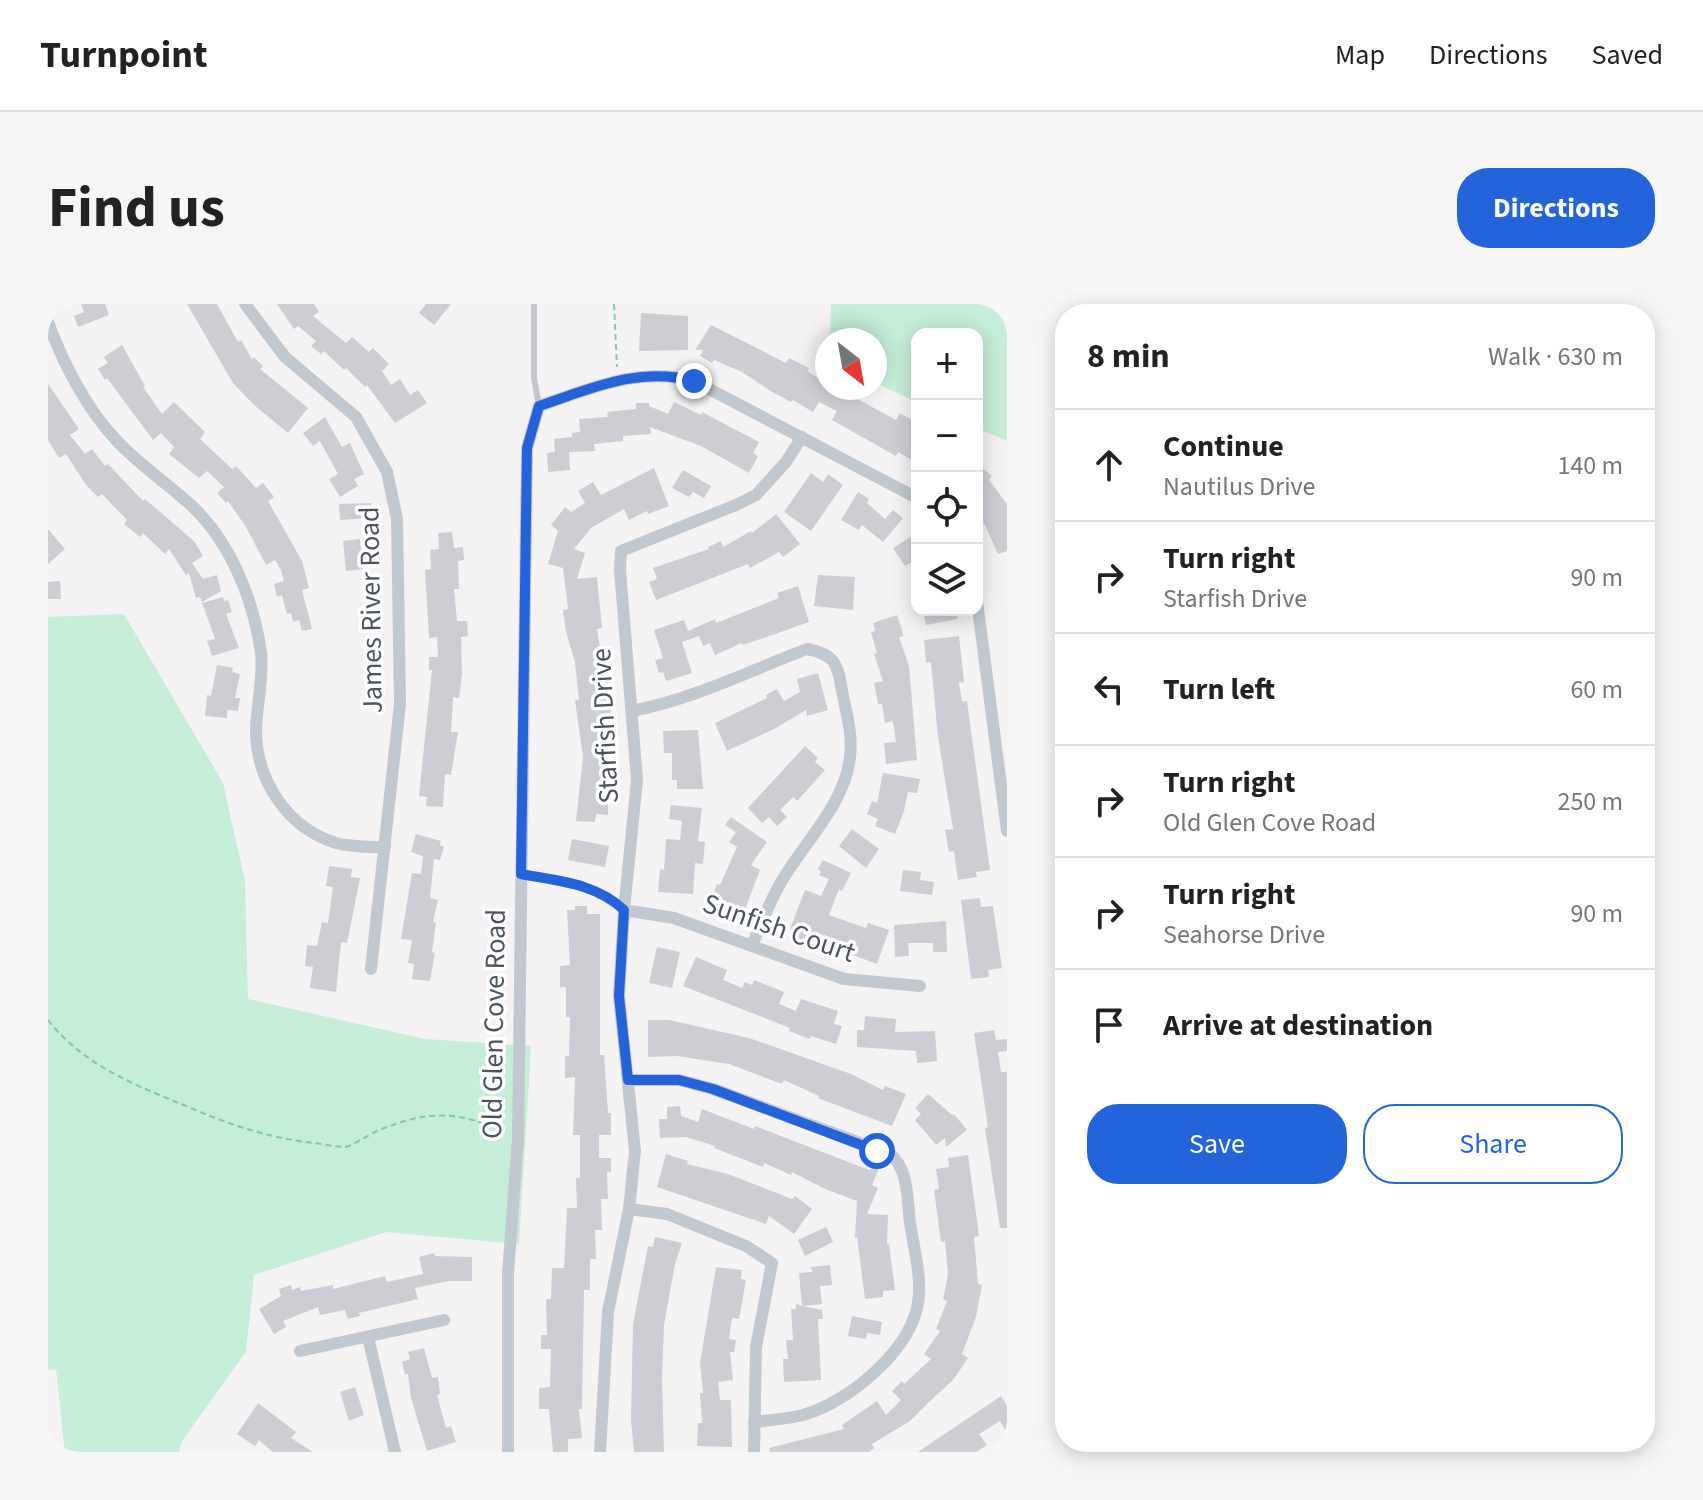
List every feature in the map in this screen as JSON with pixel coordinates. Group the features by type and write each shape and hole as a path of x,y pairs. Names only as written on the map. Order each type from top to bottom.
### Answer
{"street":[{"name":"James River Road","path":"245,304 285,357 356,417 378,452 392,490 397,534 400,704 371,969"},
{"path":"48,322 76,382 108,429 146,468 193,507 226,549 242,581 261,652 257,741 270,788 301,827 318,836 357,847 385,847"},
{"path":"539,406 618,380 653,374 674,375 694,381 911,495"},
{"name":"Old Glen Cove Road","path":"508,1452 508,1273 518,1139 527,448 539,406"},
{"name":"Starfish Drive","path":"600,1452 608,1312 629,1209 635,1151 619,996 637,780 621,551 756,495 786,462 802,437"},
{"path":"979,616 1007,831"},
{"path":"632,711 676,701 807,649 824,652 839,670 851,737 846,779 832,808 778,887 752,945"},
{"name":"Sunfish Court","path":"624,910 674,918 844,979 920,986"},
{"path":"628,1080 679,1080 713,1089 890,1154 903,1170 919,1284 915,1314 906,1334 890,1358 838,1398 803,1414 754,1422"},
{"path":"629,1209 667,1214 746,1246 772,1263 756,1347 754,1452"},
{"path":"300,1351 444,1320"},
{"path":"368,1337 395,1452"}],"lane":[{"path":"534,304 534,378 539,406"}],"path":[{"path":"614,304 618,380"},
{"path":"521,874 593,889 613,899 624,910"},
{"path":"48,1020 70,1045 129,1083 223,1122 280,1139 346,1147 405,1121 445,1115 469,1117 518,1139"}],"green space":[{"path":"831,304 1007,304 1007,441 983,431 983,328 911,328 911,399 887,388 887,328 830,328"},
{"path":"124,614 223,783 245,881 248,999 425,1039 531,1046 519,1244 386,1232 254,1275 246,1352 182,1441 179,1452 65,1452 56,1369 48,1370 48,617"}],"building":[{"path":"81,304 105,304 109,315 78,327 74,316 84,312"},
{"path":"187,304 217,304 238,342 241,340 252,359 254,357 263,366 260,369 308,408 288,433 233,383"},
{"path":"277,304 314,304 319,312 313,316 346,343 352,337 369,352 373,348 389,364 382,371 391,385 400,379 410,395 418,390 427,403 395,423 367,385 365,387 324,351 321,354 311,346 316,341 298,326 294,329"},
{"path":"426,304 451,304 434,325 419,313"},
{"path":"641,313 688,316 688,350 639,351"},
{"path":"711,325 786,363 789,358 809,368 807,371 815,376 815,400 859,400 896,420 900,413 911,419 911,460 898,452 896,456 832,420 837,411 819,402 813,412 772,392 742,372 714,360 712,363 700,356 703,350 695,350"},
{"path":"122,345 143,387 162,414 174,402 205,432 200,439 232,469 236,466 256,488 263,483 274,497 268,501 302,561 309,588 302,590 312,629 302,631 299,620 293,622 291,613 287,614 282,595 277,597 274,584 284,581 281,570 275,560 266,565 246,527 228,501 226,503 217,493 224,487 207,471 199,478 169,454 174,447 161,433 153,440 107,378 105,380 98,369 108,363 104,357"},
{"path":"48,384 79,429 70,435 85,454 92,449 105,466 108,464 143,501 145,499 194,541 203,556 192,563 203,579 217,575 221,591 202,602 200,597 196,598 189,573 186,575 169,549 165,554 143,533 140,537 124,524 127,520 102,494 98,497 86,485 66,454 59,458 48,440"},
{"path":"674,402 701,415 702,412 759,442 753,453 758,456 749,473 701,446 650,427 651,434 623,436 623,441 594,444 595,451 569,452 570,470 548,472 547,453 555,452 554,439 572,437 572,433 580,432 579,419 608,417 607,412 636,409 636,403 649,403 649,406 668,414"},
{"path":"325,417 342,447 350,443 364,474 354,479 358,486 340,497 329,479 338,474 320,441 313,446 303,433"},
{"path":"654,468 669,506 648,514 647,511 629,520 624,509 591,528 574,549 585,553 577,579 597,577 602,628 597,629 603,667 607,666 613,742 601,743 603,766 614,767 613,781 599,780 598,801 608,801 608,815 596,814 595,822 576,821 583,757 575,700 579,700 575,662 563,610 568,609 563,568 548,564 558,531 551,525 565,507 571,512 585,503 578,491 593,482 601,495"},
{"path":"983,468 992,476 989,480 1007,504 1007,551 998,554 985,525"},
{"path":"683,470 711,486 704,498 693,492 689,497 672,488"},
{"path":"811,473 823,482 828,474 843,485 811,531 784,512"},
{"path":"858,492 869,499 867,503 885,519 893,510 903,518 883,542 862,525 859,530 841,520"},
{"path":"371,503 371,518 340,520 339,504"},
{"path":"776,514 800,544 783,557 779,552 750,568 748,564 656,600 649,582 657,579 653,568 709,549 721,541 723,547 752,533"},
{"path":"48,529 65,549 48,564"},
{"path":"452,532 454,548 463,547 464,560 458,561 459,589 454,589 457,621 467,621 468,636 461,637 459,698 453,697 451,732 458,732 451,775 445,774 443,807 426,806 427,797 419,796 432,670 429,670 429,657 438,657 437,637 429,638 425,570 431,569 430,550 439,549 438,533"},
{"path":"911,537 911,562 905,566 893,548"},
{"path":"360,539 363,569 346,571 343,541"},
{"path":"818,575 855,577 853,610 814,606"},
{"path":"60,581 61,599 48,599 48,582"},
{"path":"798,586 809,622 715,655 710,643 703,646 699,636 682,642 692,673 666,681 663,672 659,673 655,660 663,658 654,630 684,620 688,631 715,619 716,623 779,598 777,593"},
{"path":"223,597 224,601 228,600 232,612 226,614 239,648 212,656 207,641 215,639 202,603"},
{"path":"897,615 903,636 899,637 909,666 917,760 886,764 884,743 896,742 893,721 885,723 882,704 878,704 874,683 883,681 871,632 875,631 873,623"},
{"path":"924,616 957,616 958,619 926,625"},
{"path":"959,636 964,682 959,683 962,702 967,701 990,870 976,872 977,877 958,880 954,851 949,852 945,830 953,829 938,737 931,662 926,663 924,640"},
{"path":"217,665 233,668 232,672 240,674 235,698 240,698 238,711 227,710 227,718 205,716 207,695 211,696"},
{"path":"818,673 828,710 807,716 806,710 727,751 715,723 767,698 766,695 777,689 784,701 800,692 797,679"},
{"path":"698,730 703,789 677,789 677,780 672,780 672,753 664,753 663,731"},
{"path":"805,746 818,758 815,762 825,770 797,801 793,797 780,810 787,817 777,826 769,817 762,823 748,808"},
{"path":"883,773 920,779 917,793 908,792 895,834 875,826 878,819 867,814 872,801 877,803"},
{"path":"671,805 702,808 698,841 705,842 703,864 695,863 693,894 658,892 660,869 664,870 666,839 680,840 682,821 669,819"},
{"path":"731,817 767,842 751,865 760,870 742,917 709,905 737,847 729,842 736,832 725,825"},
{"path":"852,829 879,849 866,868 839,846"},
{"path":"416,834 441,841 440,845 444,847 440,860 434,859 430,898 438,900 433,922 436,923 432,952 435,953 430,981 412,979 414,964 408,963 412,940 401,939 412,873 421,874 423,856 411,852"},
{"path":"572,839 609,846 605,867 568,860"},
{"path":"823,860 851,873 842,891 839,889 829,915 866,928 868,923 889,930 877,964 840,950 843,942 821,934 820,937 808,933 803,944 791,939 794,931 790,929 805,890 821,896 829,879 819,875 821,872 818,869"},
{"path":"329,866 352,869 351,877 360,878 347,943 341,942 336,992 310,988 313,967 305,966 307,945 317,946 322,922 328,923 333,887 326,886"},
{"path":"903,870 921,872 920,880 934,882 932,895 900,891"},
{"path":"980,898 981,907 993,906 1002,968 988,970 989,977 971,979 961,900"},
{"path":"575,906 587,906 587,914 600,914 600,1055 604,1055 611,1135 599,1135 599,1158 611,1158 611,1172 607,1172 608,1199 601,1199 602,1230 595,1230 596,1259 590,1259 590,1290 584,1290 582,1409 579,1409 582,1438 568,1439 568,1452 553,1452 549,1409 539,1409 539,1388 550,1387 551,1349 541,1349 541,1335 547,1335 546,1299 551,1299 552,1268 564,1268 567,1208 577,1208 576,1178 580,1178 580,1135 573,1135 575,1077 565,1078 570,1017 566,1017 566,987 560,987 560,966 570,965 567,910 575,910"},
{"path":"946,921 947,952 933,952 933,943 908,943 909,956 895,957 894,925"},
{"path":"657,947 680,952 672,988 649,983"},
{"path":"696,957 727,970 723,980 742,988 745,982 752,985 754,980 784,992 779,1004 796,1011 801,999 838,1011 834,1024 842,1026 836,1044 811,1036 810,1039 789,1031 790,1028 683,986"},
{"path":"865,1016 896,1019 895,1032 935,1031 937,1061 917,1063 916,1051 857,1047 857,1030 864,1030"},
{"path":"648,1020 669,1020 749,1038 851,1074 883,1090 885,1086 906,1094 892,1126 818,1098 784,1080 782,1084 729,1064 677,1056 648,1057"},
{"path":"994,1030 996,1040 1007,1039 1007,1051 998,1052 1001,1072 1007,1072 1007,1228 1000,1228 974,1033"},
{"path":"928,1094 954,1114 967,1130 946,1147 945,1138 936,1145 915,1120 921,1114 915,1108"},
{"path":"680,1106 681,1116 698,1122 702,1109 870,1170 879,1160 882,1161 872,1185 878,1188 867,1214 888,1215 887,1244 895,1290 883,1291 883,1297 865,1299 855,1238 857,1201 792,1172 791,1175 764,1163 763,1167 715,1146 686,1137 660,1138 659,1119 667,1119 667,1107"},
{"path":"666,1154 792,1199 795,1196 812,1209 794,1234 769,1216 766,1224 657,1187"},
{"path":"968,1155 979,1236 974,1237 978,1284 982,1285 976,1317 962,1354 968,1358 953,1380 910,1421 872,1444 874,1448 869,1452 770,1452 769,1448 844,1429 842,1425 877,1401 886,1415 901,1400 892,1391 931,1359 924,1354 940,1331 936,1329 947,1301 943,1300 948,1274 945,1241 941,1242 934,1190 939,1189 936,1169 949,1167 948,1158"},
{"path":"826,1227 833,1242 805,1256 798,1240"},
{"path":"655,1237 682,1243 664,1325 664,1452 634,1452 631,1420 633,1324 648,1246 653,1247"},
{"path":"434,1253 435,1256 472,1257 472,1281 448,1281 415,1288 418,1299 359,1313 360,1316 348,1319 345,1310 320,1315 318,1307 283,1321 286,1327 274,1334 259,1309 281,1296 279,1289 291,1285 292,1290 300,1287 301,1291 333,1285 333,1289 385,1276 387,1282 423,1274 419,1257"},
{"path":"830,1265 832,1285 820,1286 822,1304 803,1306 822,1310 823,1319 818,1319 821,1380 784,1382 783,1359 788,1359 786,1340 793,1340 791,1309 796,1309 796,1304 802,1306 799,1273 813,1272 810,1267"},
{"path":"716,1267 742,1270 741,1279 746,1280 739,1319 732,1318 729,1339 736,1340 734,1352 730,1352 733,1380 718,1382 720,1400 731,1400 732,1447 697,1446 698,1423 702,1423 700,1363"},
{"path":"852,1316 882,1322 880,1335 867,1333 866,1339 848,1336"},
{"path":"424,1348 432,1378 438,1377 440,1394 437,1395 446,1428 451,1426 456,1442 427,1451 411,1398 408,1374 405,1375 402,1362 410,1359 408,1352"},
{"path":"355,1387 364,1415 349,1421 340,1392"},
{"path":"1001,1396 1007,1406 1007,1433 1000,1421 979,1434 987,1445 976,1452 918,1452"},
{"path":"258,1403 296,1432 291,1438 313,1452 273,1452 259,1440 255,1446 237,1434"}],"route":[{"path":"694,381 674,375 638,375 539,406 527,448 521,874 593,889 613,899 624,910 619,996 628,1080 679,1080 713,1089 877,1151"}]}
